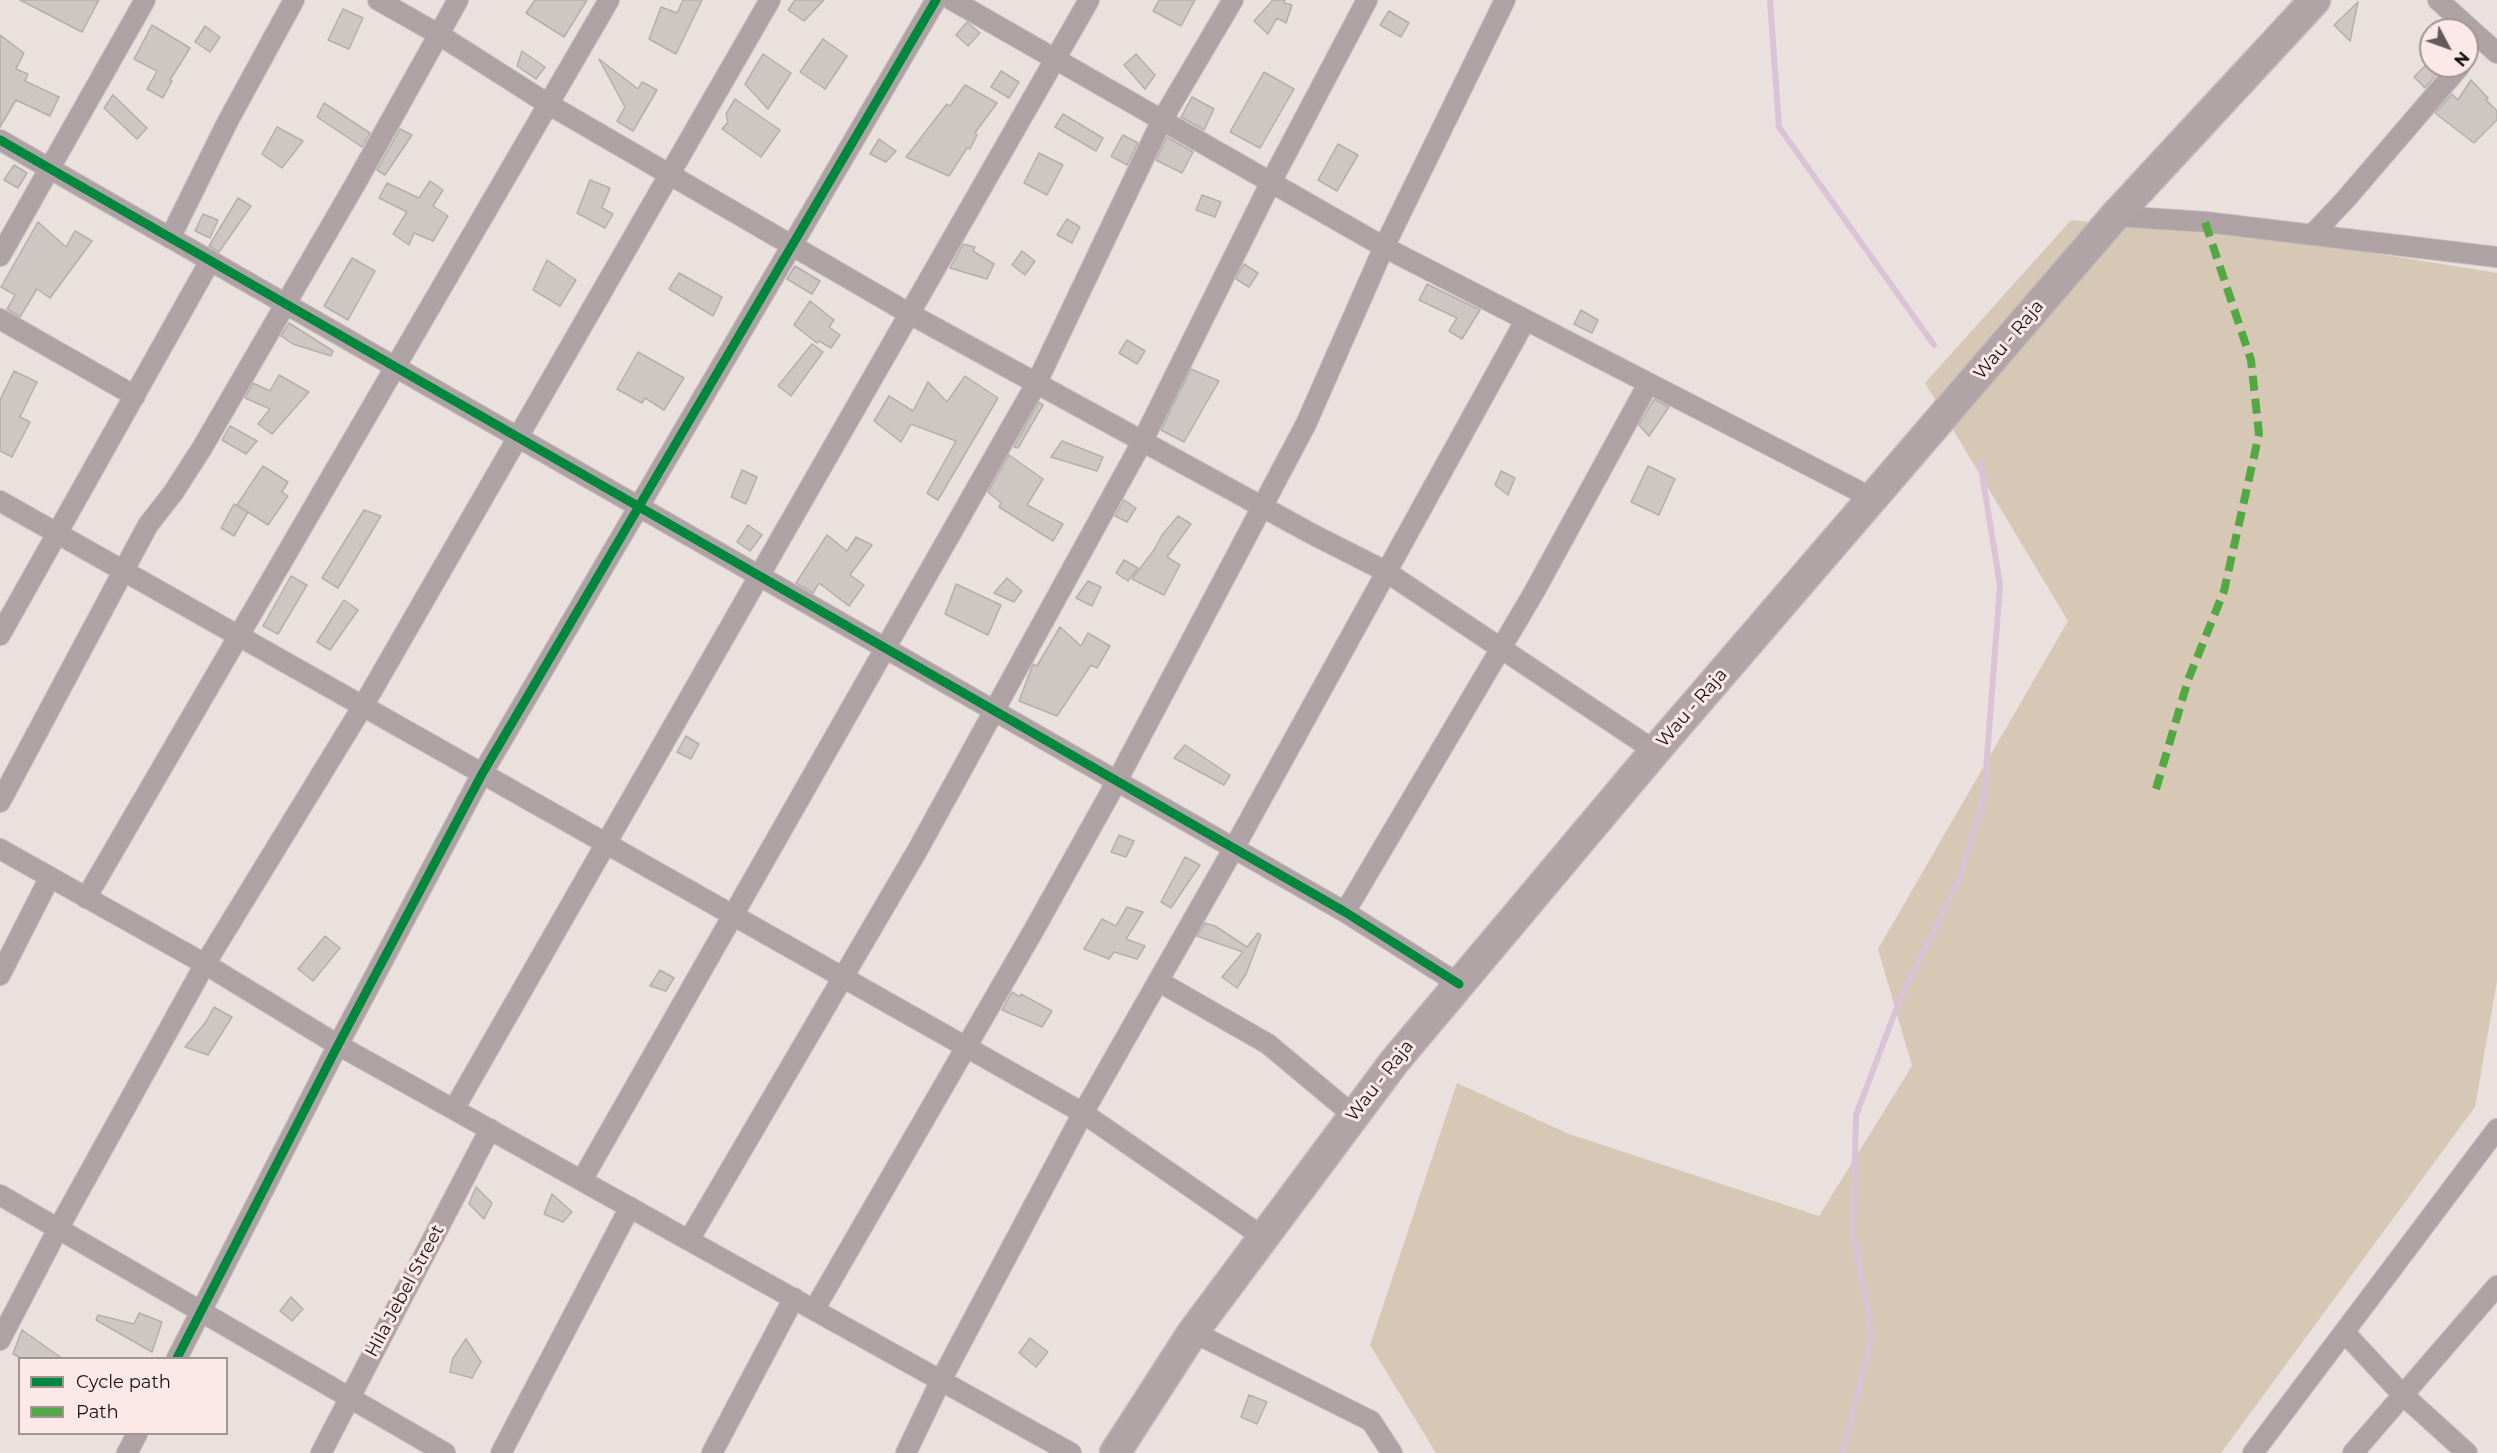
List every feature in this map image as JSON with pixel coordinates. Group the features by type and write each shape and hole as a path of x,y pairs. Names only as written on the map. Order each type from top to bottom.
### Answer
{"main road":[{"name":"Wau - Raja","path":"1115,1453 1193,1332 1394,1062 1655,751 1874,500 2115,216 2315,0"}],"street":[{"path":"0,256 145,0"},
{"path":"170,238 228,121 294,0"},
{"path":"378,0 438,34 548,104 910,314 1142,442 1385,571 1501,646 1655,751"},
{"path":"0,802 148,525 173,493 202,448 357,181 458,0"},
{"path":"86,898 609,0"},
{"path":"0,1340 58,1229 205,964 363,706 770,0"},
{"path":"178,1357 338,1045 482,774 936,0"},
{"path":"952,0 1384,246 1874,500"},
{"path":"454,1109 1089,0"},
{"path":"582,1180 1036,384 1162,120 1233,0"},
{"path":"689,1240 841,977 917,851 1142,442 1271,182 1367,0"},
{"path":"814,1310 1117,781 1306,424 1384,246 1505,0"},
{"path":"2438,0 2490,46"},
{"path":"2312,235 2450,78"},
{"path":"0,140 1345,912 1459,984"},
{"path":"2115,216 2205,222 2497,257"},
{"path":"0,635 210,261"},
{"path":"0,319 135,396"},
{"path":"906,1453 940,1382 1083,1113 1234,848 1385,571 1526,321"},
{"path":"1345,912 1567,535 1648,384"},
{"path":"0,501 1083,1113 1263,1237"},
{"path":"0,849 205,964 338,1045 1071,1453"},
{"path":"0,975 50,877"},
{"path":"1158,981 1268,1044 1353,1115"},
{"name":"Hila Jebel Street","path":"321,1453 490,1129"},
{"path":"2253,1453 2497,1129"},
{"path":"0,1195 445,1453"},
{"path":"501,1453 630,1207"},
{"path":"2353,1453 2497,1286"},
{"path":"712,1453 794,1298"},
{"path":"1193,1332 1371,1421 1392,1453"},
{"path":"2345,1333 2402,1394 2467,1453"},
{"path":"127,1453 136,1435"}],"shaded area":[{"path":"2071,220 2330,246 2497,273 2497,981 2475,1107 2221,1453 1436,1453 1370,1345 1457,1083 1569,1134 1819,1216 1912,1066 1878,949 2068,621 1925,383"}],"building":[{"path":"20,0 99,0 82,32"},
{"path":"535,0 587,0 564,37 526,13"},
{"path":"683,0 702,0 676,54 649,39 661,7 677,13"},
{"path":"795,0 824,0 804,21 788,10"},
{"path":"1159,0 1195,0 1181,26 1153,11"},
{"path":"1273,0 1285,0 1284,3 1292,5 1286,23 1277,18 1268,34 1254,21"},
{"path":"2358,2 2350,41 2334,25"},
{"path":"343,9 363,18 349,49 328,40"},
{"path":"1389,11 1409,23 1401,37 1380,25"},
{"path":"967,22 980,33 968,46 956,35"},
{"path":"152,25 190,48 170,80 172,81 163,98 147,89 157,71 134,59"},
{"path":"205,26 220,37 210,52 195,42"},
{"path":"0,35 24,53 16,69 28,74 25,81 59,97 50,116 16,100 0,127"},
{"path":"823,39 847,56 825,89 800,72"},
{"path":"522,51 545,67 536,79 517,66"},
{"path":"763,54 791,73 768,109 745,84"},
{"path":"1136,54 1155,75 1145,89 1124,65"},
{"path":"599,59 638,89 642,82 657,90 633,131 617,121 625,107"},
{"path":"1001,71 1019,82 1009,98 991,87"},
{"path":"1264,72 1294,89 1260,148 1230,132"},
{"path":"2419,72 2419,78 2433,78 2425,88 2414,77"},
{"path":"2471,80 2497,111 2497,120 2474,143 2435,113 2452,94 2458,100"},
{"path":"965,85 997,103 975,133 977,135 970,149 967,148 949,176 906,157 947,104 950,106"},
{"path":"113,95 147,128 137,139 104,108"},
{"path":"1192,97 1214,109 1204,130 1181,117"},
{"path":"735,99 780,130 761,157 722,129 728,122 726,114"},
{"path":"324,103 370,133 362,147 317,117"},
{"path":"1063,114 1103,138 1096,151 1055,127"},
{"path":"277,127 303,141 282,168 262,154"},
{"path":"400,129 412,135 385,175 377,170"},
{"path":"1123,135 1138,143 1127,165 1111,156"},
{"path":"1167,137 1193,152 1182,173 1156,160"},
{"path":"879,139 896,151 886,162 870,154"},
{"path":"1338,144 1358,155 1337,191 1318,180"},
{"path":"1039,153 1063,165 1047,195 1024,183"},
{"path":"14,165 27,173 18,188 4,180"},
{"path":"590,180 610,188 602,208 613,214 605,228 577,213"},
{"path":"430,181 443,190 433,206 448,216 433,241 414,233 409,245 393,234 407,212 379,198 387,183 419,198"},
{"path":"1202,195 1221,202 1215,217 1196,210"},
{"path":"238,198 251,206 219,252 209,246"},
{"path":"203,214 218,220 210,238 195,231"},
{"path":"1067,219 1080,227 1072,243 1057,235"},
{"path":"38,222 66,247 75,231 92,241 50,298 37,289 20,317 7,309 15,295 1,287"},
{"path":"963,244 975,247 973,251 994,264 987,279 950,268"},
{"path":"1022,251 1035,261 1025,275 1012,265"},
{"path":"352,258 375,271 348,320 324,306"},
{"path":"547,260 576,280 560,306 533,290"},
{"path":"1244,264 1258,273 1249,287 1236,279"},
{"path":"795,266 820,281 812,294 787,279"},
{"path":"679,273 722,297 713,316 669,289"},
{"path":"1427,284 1480,310 1462,339 1449,331 1457,318 1419,300"},
{"path":"810,301 834,320 829,327 840,335 831,348 819,341 817,343 794,325"},
{"path":"1581,310 1598,320 1592,333 1574,324"},
{"path":"289,323 333,351 331,356 293,344 281,336"},
{"path":"1127,340 1145,351 1137,364 1119,353"},
{"path":"812,344 823,352 791,396 778,386"},
{"path":"638,352 684,378 664,410 645,398 642,403 617,389"},
{"path":"1191,369 1219,381 1184,442 1161,430"},
{"path":"14,371 37,382 20,417 30,422 12,457 0,451 0,400"},
{"path":"279,375 309,392 272,434 258,424 270,409 245,398 253,383 270,391"},
{"path":"965,376 998,398 938,500 927,493 956,441 911,424 901,442 874,421 889,396 913,411 928,382 947,402"},
{"path":"1654,399 1669,407 1649,436 1639,425"},
{"path":"1039,402 1043,405 1018,448 1014,447"},
{"path":"230,426 257,441 246,454 222,440"},
{"path":"1062,441 1103,457 1097,471 1051,457"},
{"path":"1009,455 1043,479 1027,505 1063,524 1053,541 999,507 1001,503 988,492"},
{"path":"263,466 288,482 282,492 288,496 268,525 237,505"},
{"path":"1648,466 1675,479 1659,515 1631,502"},
{"path":"742,470 757,477 746,504 731,497"},
{"path":"1501,471 1515,478 1508,495 1495,485"},
{"path":"1124,500 1136,508 1127,522 1115,516"},
{"path":"234,504 248,512 234,536 221,528"},
{"path":"364,510 381,516 338,588 322,578"},
{"path":"1178,516 1191,524 1167,557 1180,565 1164,595 1132,579"},
{"path":"748,525 762,535 750,551 737,542"},
{"path":"827,535 847,551 856,537 872,545 850,575 864,585 849,606 819,583 813,593 796,583"},
{"path":"1124,560 1138,568 1128,581 1116,573"},
{"path":"291,576 307,585 278,634 263,626"},
{"path":"1007,578 1022,591 1014,602 994,593"},
{"path":"1088,581 1101,587 1092,606 1076,598"},
{"path":"956,584 1001,605 988,635 945,614"},
{"path":"344,600 358,610 330,650 317,642"},
{"path":"1060,627 1081,646 1088,633 1110,646 1097,668 1091,665 1057,716 1019,701 1033,664 1037,666"},
{"path":"686,736 699,744 691,759 677,752"},
{"path":"1185,745 1230,775 1224,785 1174,758"},
{"path":"1119,835 1134,841 1126,857 1111,852"},
{"path":"1185,857 1200,865 1171,908 1161,902"},
{"path":"1127,907 1143,912 1126,939 1145,946 1137,959 1114,952 1109,959 1084,949 1102,919 1116,926"},
{"path":"1205,923 1215,926 1247,947 1258,933 1261,935 1246,974 1237,988 1222,977 1243,952 1197,936"},
{"path":"325,936 340,948 313,981 298,969"},
{"path":"660,970 674,978 666,991 650,986"},
{"path":"1012,992 1020,997 1021,994 1052,1011 1042,1027 1002,1010"},
{"path":"214,1007 232,1017 208,1055 185,1047 205,1023"},
{"path":"476,1187 492,1203 484,1219 469,1204"},
{"path":"552,1194 572,1212 563,1222 544,1214"},
{"path":"291,1297 303,1309 292,1321 280,1311"},
{"path":"139,1313 162,1322 152,1352 96,1320 98,1315 134,1324"},
{"path":"22,1330 60,1357 19,1357 13,1354"},
{"path":"1030,1338 1048,1352 1036,1367 1019,1353"},
{"path":"466,1339 481,1362 472,1378 450,1372 453,1358"},
{"path":"1249,1395 1267,1402 1257,1424 1241,1417"}],"waterway":[{"path":"1770,0 1779,127 1934,345"},
{"path":"1842,1453 1872,1337 1853,1232 1856,1115 1900,999 1959,880 1984,797 2000,585 1980,461"}],"marked path":[{"path":"2156,789 2188,680 2224,591 2259,434 2251,360 2205,222"}],"cycle path":[{"path":"178,1357 338,1045 482,774 936,0"},
{"path":"0,140 1345,912 1459,984"}]}
